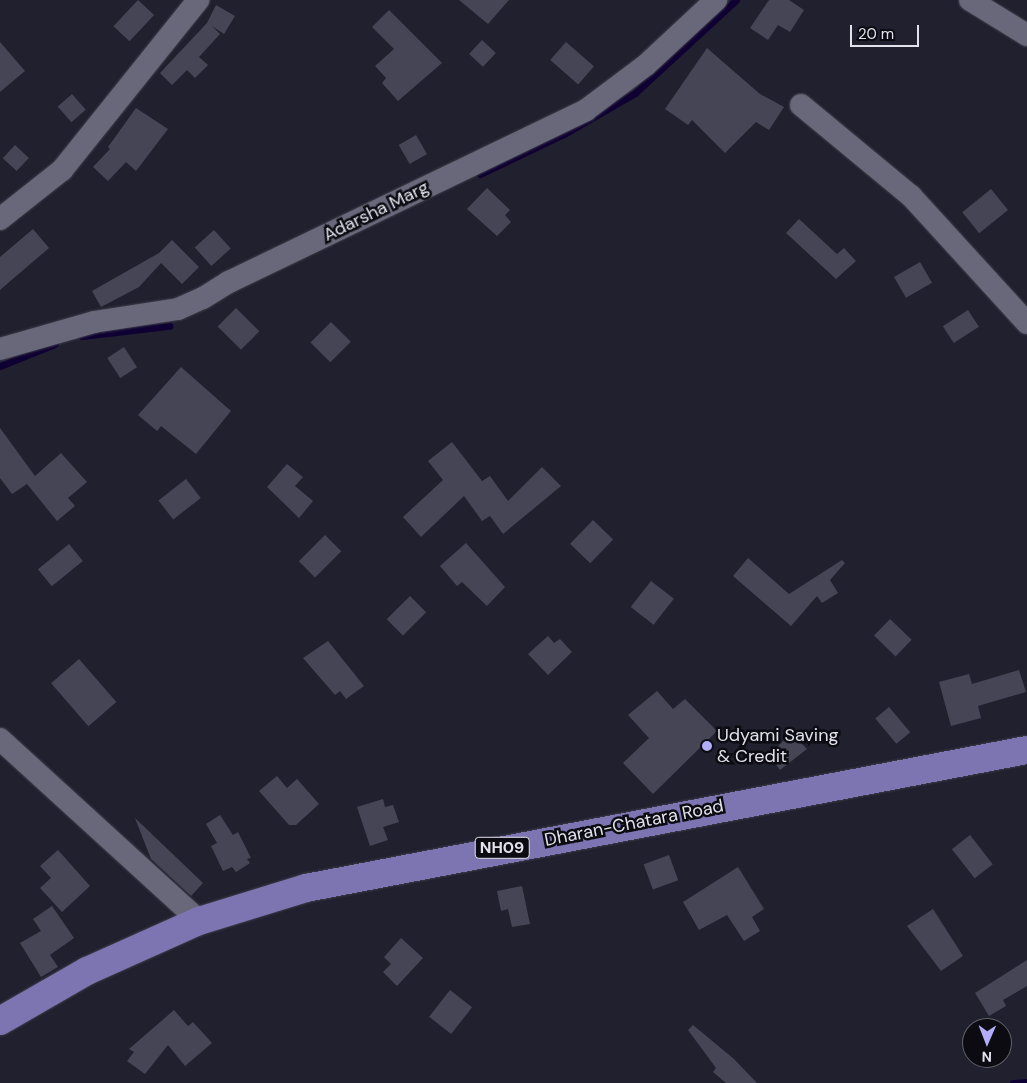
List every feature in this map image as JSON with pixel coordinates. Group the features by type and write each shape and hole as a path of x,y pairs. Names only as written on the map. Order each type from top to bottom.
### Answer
{"main road":[{"name":"Dharan-Chatara Road","path":"0,1021 87,971 199,921 306,888 442,859 1027,750"}],"street":[{"path":"0,219 62,170 198,0"},
{"name":"Adarsha Marg","path":"0,349 94,322 178,309 202,298 229,282 586,110 646,65 716,0"},
{"path":"970,0 1027,35"},
{"path":"801,106 911,196 1027,323"},
{"path":"0,739 199,921"}],"building":[{"path":"138,0 154,15 130,41 113,26"},
{"path":"459,0 509,0 488,24"},
{"path":"769,0 789,0 804,10 790,32 778,25 768,40 750,28"},
{"path":"216,5 235,16 224,34 212,26 220,34 199,57 208,65 195,78 187,70 172,85 160,73 207,23"},
{"path":"389,10 442,63 398,101 382,83 386,78 375,66 394,49 372,27"},
{"path":"482,40 496,53 483,67 469,54"},
{"path":"0,42 25,71 0,92"},
{"path":"566,42 594,66 578,84 550,60"},
{"path":"707,48 760,94 784,107 769,130 756,122 725,153 692,120 688,125 665,109"},
{"path":"72,94 86,110 71,122 58,106"},
{"path":"136,108 168,129 136,171 126,162 108,181 93,167 110,149 108,147"},
{"path":"416,135 427,154 410,164 399,145"},
{"path":"15,145 29,158 17,171 3,158"},
{"path":"487,188 510,210 505,215 511,222 497,236 467,209"},
{"path":"991,189 1008,210 979,233 962,212"},
{"path":"799,219 837,254 844,248 856,261 836,279 786,233"},
{"path":"33,229 49,248 0,290 0,257"},
{"path":"214,230 231,249 211,266 195,247"},
{"path":"172,240 199,267 182,284 161,263 139,287 101,307 92,291 159,253"},
{"path":"920,262 932,283 906,298 894,277"},
{"path":"236,308 259,331 241,350 218,326"},
{"path":"968,310 979,327 954,343 943,326"},
{"path":"331,322 351,342 330,362 310,343"},
{"path":"124,347 137,367 120,378 107,358"},
{"path":"181,367 231,411 196,454 161,426 157,431 138,415"},
{"path":"0,428 35,476 61,453 87,482 68,498 75,506 57,521 27,484 12,494 0,478"},
{"path":"452,442 482,481 490,476 508,501 542,467 561,486 503,534 490,516 482,521 464,496 421,537 403,517 443,480 428,461"},
{"path":"287,464 303,477 295,486 313,501 299,518 267,487"},
{"path":"186,479 201,498 173,519 158,501"},
{"path":"593,520 613,539 590,563 570,544"},
{"path":"325,535 341,551 315,577 299,561"},
{"path":"466,543 505,587 487,606 462,582 457,586 440,566"},
{"path":"69,544 83,561 52,586 38,569"},
{"path":"748,558 789,594 842,560 845,563 830,580 838,593 822,603 817,596 791,626 733,576"},
{"path":"651,581 674,599 654,625 631,607"},
{"path":"410,596 426,612 403,636 387,619"},
{"path":"890,619 912,640 896,656 874,636"},
{"path":"548,636 554,643 560,639 572,652 548,675 528,654"},
{"path":"328,641 364,686 346,699 340,691 335,695 303,658"},
{"path":"79,659 116,702 88,726 51,683"},
{"path":"1019,670 1026,692 978,706 981,718 951,726 939,682 969,674 972,684"},
{"path":"657,691 673,709 685,699 717,731 653,794 623,763 649,738 628,715"},
{"path":"889,707 910,732 896,744 875,719"},
{"path":"791,733 807,749 780,770 769,755"},
{"path":"277,776 287,788 297,779 319,804 296,825 289,825 259,791"},
{"path":"383,799 385,807 393,805 399,822 383,827 388,840 370,846 357,807"},
{"path":"220,815 233,835 238,832 251,858 247,859 250,863 236,872 232,867 223,871 211,846 217,843 206,824"},
{"path":"135,818 203,883 191,896 151,859"},
{"path":"970,835 993,864 975,878 952,849"},
{"path":"58,850 90,886 62,912 40,888 51,878 40,866"},
{"path":"669,855 678,880 653,890 644,864"},
{"path":"738,867 764,909 752,917 760,931 744,941 727,915 699,930 683,902"},
{"path":"522,886 530,924 512,927 508,909 501,911 497,891"},
{"path":"52,906 74,938 50,955 58,967 41,977 20,943 41,931 33,919"},
{"path":"933,909 963,956 941,971 907,926"},
{"path":"401,938 423,958 397,986 383,972 391,964 384,957"},
{"path":"1027,960 1027,986 1003,1000 1006,1006 989,1016 975,993"},
{"path":"450,990 472,1007 451,1034 429,1017"},
{"path":"174,1010 188,1026 193,1022 212,1043 185,1066 168,1045 145,1074 127,1061 134,1052 129,1049"},
{"path":"693,1025 734,1059 757,1083 726,1083 713,1072 716,1068 688,1030"}],"waterway":[{"path":"480,174 564,134 635,93 736,0"},
{"path":"82,336 169,326"},
{"path":"0,366 55,344"},
{"path":"1013,1083 1027,1082"}],"place":[{"name":"Udyami Saving & Credit","path":"707,746"}]}
